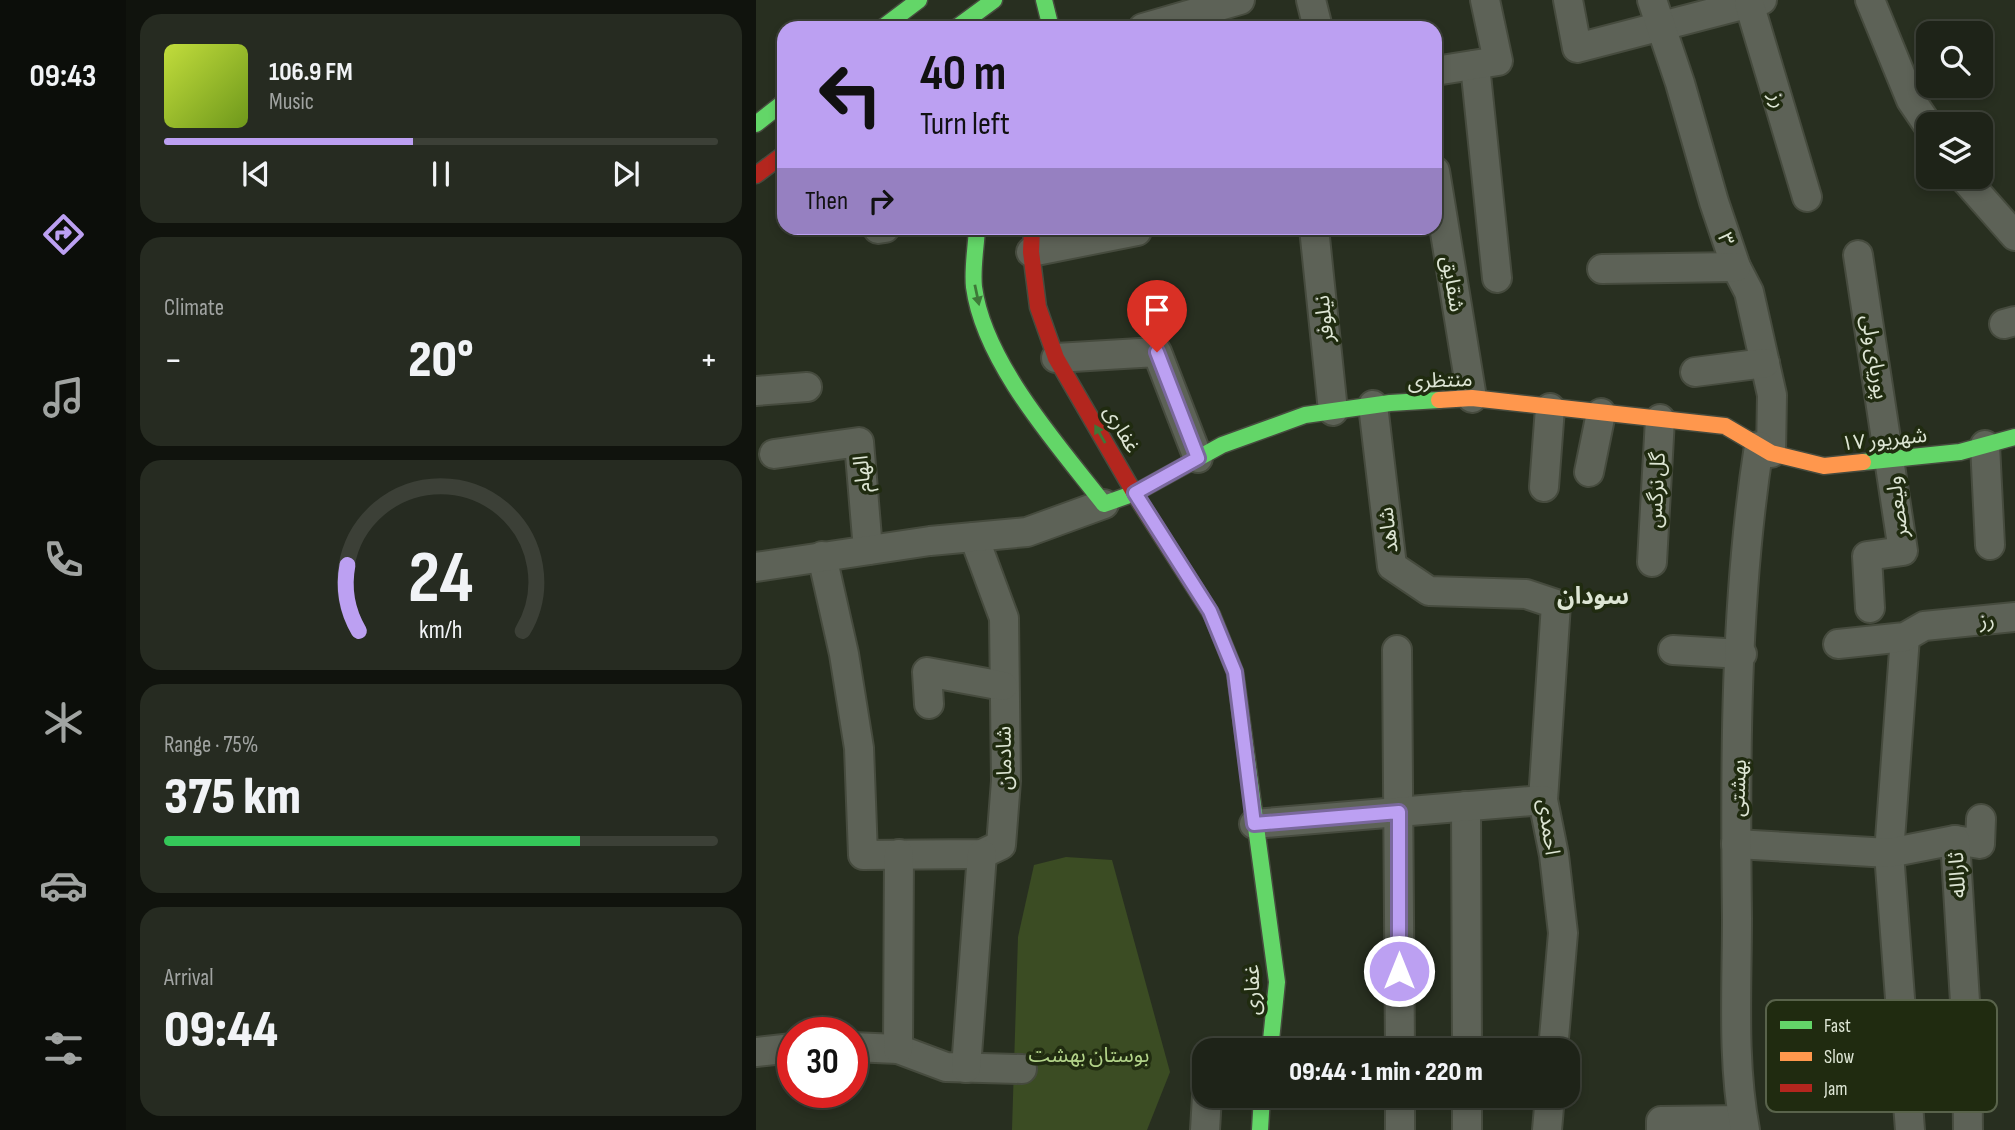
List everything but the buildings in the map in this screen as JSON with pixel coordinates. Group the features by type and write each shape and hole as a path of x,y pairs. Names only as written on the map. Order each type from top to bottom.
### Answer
{"street":[{"path":"883,18 919,0"},
{"path":"966,21 994,0"},
{"path":"1044,0 1049,21"},
{"path":"1167,21 1240,0"},
{"path":"1311,0 1316,21"},
{"path":"1442,70 1498,61 1485,0"},
{"path":"1568,0 1577,48 1755,2"},
{"name":"۳","path":"1652,0 1736,267 1749,292 1772,395 1765,450"},
{"path":"1870,0 1911,100 1919,112"},
{"name":"رز","path":"1755,2 1807,197"},
{"path":"1475,65 1497,278"},
{"path":"756,124 777,108"},
{"path":"756,174 777,159"},
{"path":"1975,189 2012,228"},
{"name":"شقایق","path":"1442,214 1472,398"},
{"path":"756,567 868,550 1027,532 1104,504 1069,459 990,342 974,290 977,235"},
{"path":"1031,240 1090,235"},
{"name":"نیلوفر","path":"1315,235 1333,411"},
{"name":"غفاری","path":"1031,240 1038,307 1056,358 1135,493 1210,611 1235,672 1277,982 1271,1038"},
{"name":"پوریای ولی","path":"1858,255 1891,459"},
{"path":"1602,269 1736,267"},
{"path":"1056,358 1157,352 1198,458"},
{"path":"1695,372 1765,363"},
{"path":"756,391 807,387"},
{"name":"منتظری","path":"1104,504 1135,493 1222,445 1305,415 1373,405 1472,398 1725,426 1765,450"},
{"name":"شاهد","path":"1373,405 1392,566 1429,591 1526,594 1556,604"},
{"path":"1544,487 1549,408"},
{"path":"1590,472 1601,414"},
{"name":"گل نرگس","path":"1652,562 1660,419"},
{"name":"۱۷ شهریور","path":"1765,450 1824,466 1959,452 2015,437"},
{"name":"الهام","path":"774,454 859,442 868,550"},
{"path":"1985,445 1990,545"},
{"name":"بهشتی","path":"1744,1125 1738,1088 1736,844 1746,531 1765,450"},
{"name":"ولیعصر","path":"1870,608 1867,556 1903,551 1891,459"},
{"name":"شادمان","path":"974,537 1004,618 1006,781 1001,845 982,854"},
{"path":"822,556 844,654 859,748 863,855 982,854 967,1068"},
{"name":"احمدی","path":"1554,1038 1563,933 1554,855 1543,800 1556,604"},
{"name":"رز","path":"1838,645 1905,637 1924,626 2015,617"},
{"path":"1900,1000 1889,853 1905,637"},
{"path":"1397,650 1400,1038"},
{"path":"1673,650 1742,654"},
{"path":"929,704 927,672 1003,686"},
{"path":"1254,824 1543,800"},
{"path":"1466,806 1467,1038"},
{"path":"1955,840 1980,844 1982,819"},
{"name":"ثارالله","path":"1736,844 1889,853 1955,840 1965,1000"},
{"path":"898,1049 899,854"},
{"path":"868,1047 898,1049 946,1067 1022,1069"},
{"path":"756,1052 777,1050"},
{"path":"1205,1130 1206,1108"},
{"path":"1260,1130 1261,1108"},
{"path":"1400,1108 1400,1130"},
{"path":"1467,1108 1467,1130"},
{"path":"1547,1130 1549,1108"},
{"path":"1909,1112 1910,1130"},
{"name":"ثارالله","path":"1968,1112 1968,1130"},
{"path":"1661,1130 1661,1121 1744,1125"}],"green space":[{"name":"بوستان بهشت","path":"1066,857 1112,860 1170,1072 1147,1130 1012,1130 1018,937 1034,865"}],"traffic: fast":[{"path":"891,21 919,0"},
{"path":"966,21 994,0"},
{"path":"1044,0 1049,21"},
{"path":"756,124 777,108"},
{"path":"976,235 974,287 992,345 1007,374 1045,429 1104,504 1135,493 1222,445 1305,415 1390,403 1439,400"},
{"path":"1863,462 1960,452 2015,437"},
{"path":"1212,615 1235,672 1277,982 1271,1038"},
{"path":"1260,1130 1261,1108"}],"traffic: slow":[{"path":"1439,400 1472,398 1725,426 1771,453 1824,466 1863,462"}],"traffic: jam":[{"path":"756,175 777,159"},
{"path":"1032,235 1031,252 1038,307 1056,358 1139,501 1212,615"}],"district":[{"name":"سودان","path":"1593,596"}],"route":[{"path":"1157,352 1198,458 1135,493 1210,611 1235,672 1254,824 1399,812 1399,971"}]}
